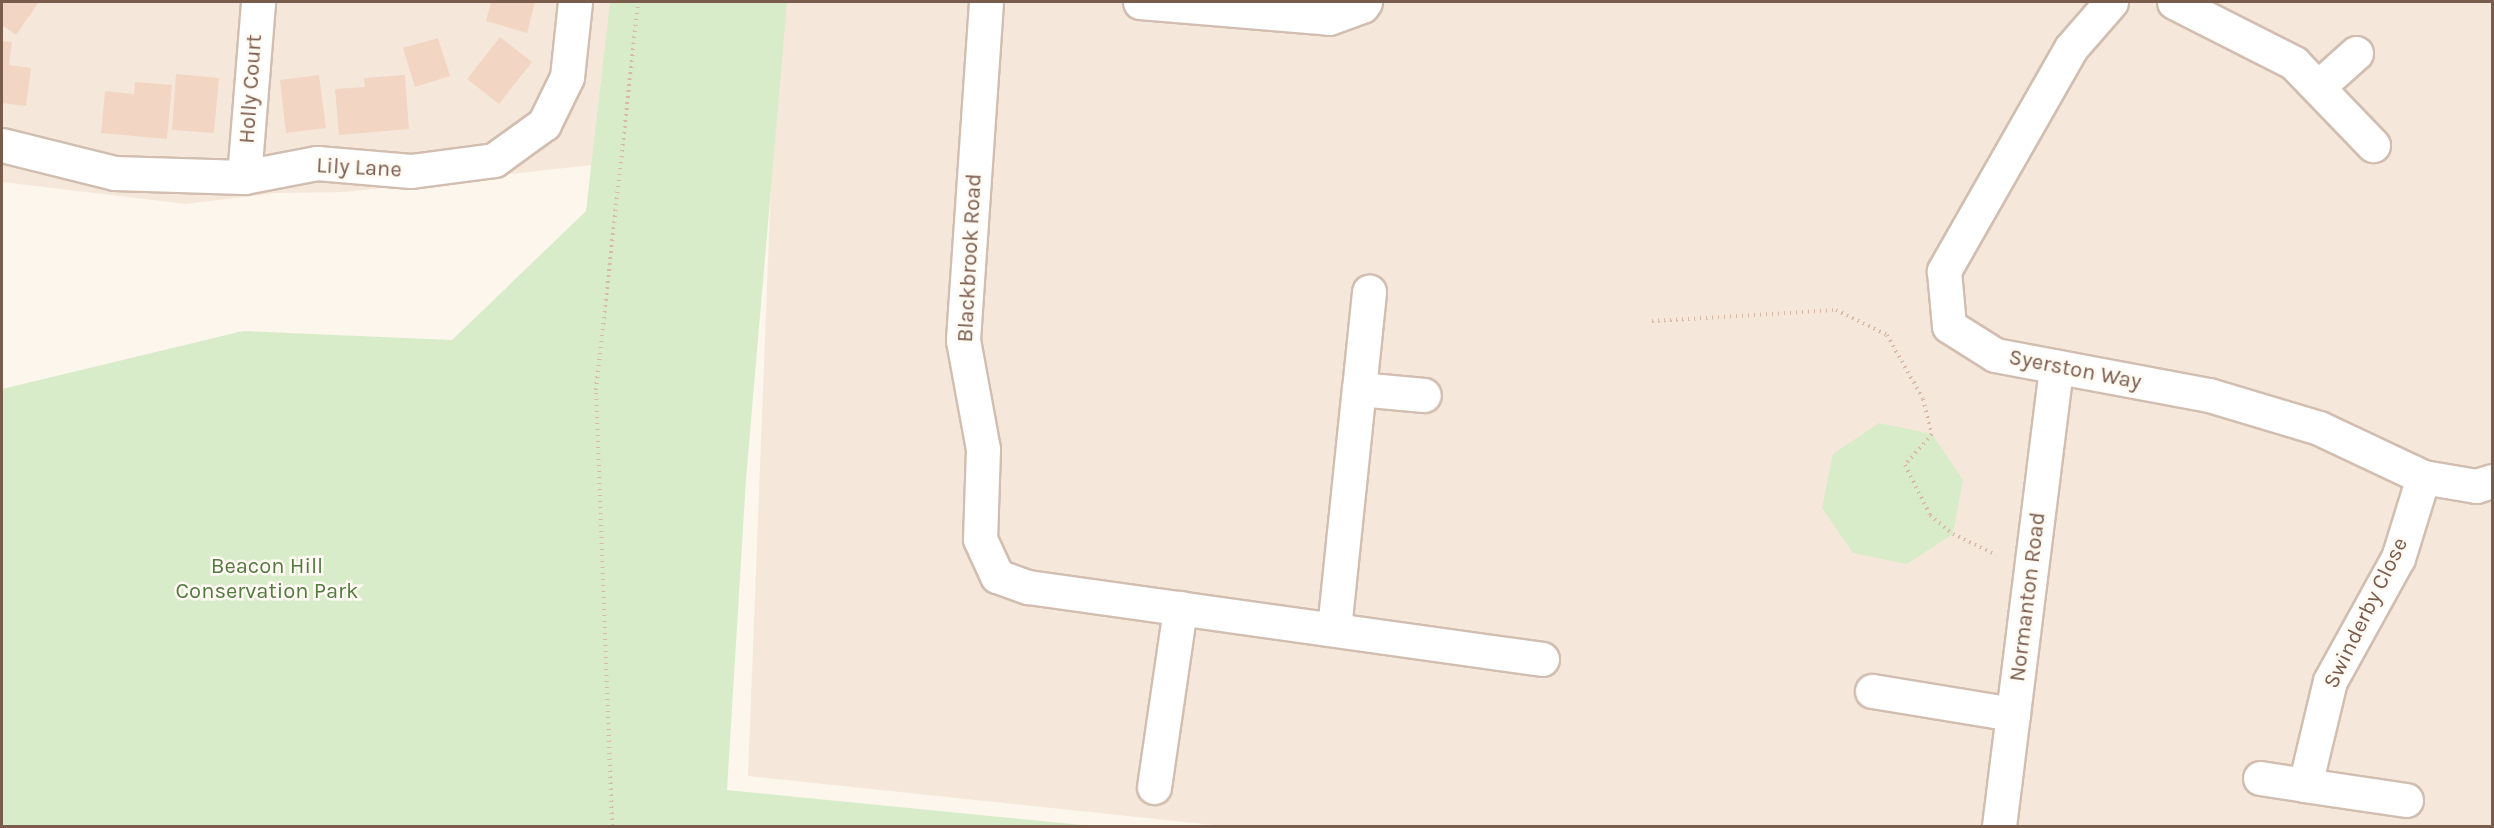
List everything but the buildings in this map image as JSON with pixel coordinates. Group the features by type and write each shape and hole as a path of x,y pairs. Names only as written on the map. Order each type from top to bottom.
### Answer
{"street":[{"name":"Holly Court","path":"244,177 258,2"},
{"name":"Lily Lane","path":"2,145 114,173 244,177 317,163 411,171 494,160 544,124 567,77 575,2"},
{"name":"Blackbrook Road","path":"986,2 963,340 983,448 980,539 997,576 1028,587 1542,659"},
{"path":"1140,2 1329,18 1362,6 1365,2"},
{"name":"Syerston Way","path":"2111,2 2071,48 1944,271 1949,326 1995,355 2209,396 2308,425 2423,477 2476,486 2493,481"},
{"path":"2174,2 2294,63 2373,145"},
{"path":"2318,87 2356,53"},
{"path":"1334,629 1369,292"},
{"name":"Normanton Road","path":"1999,826 2056,367"},
{"path":"1359,389 1424,395"},
{"name":"Swinderby Close","path":"2305,785 2330,681 2398,558 2423,477"},
{"path":"1154,787 1180,608"},
{"path":"1872,691 2013,714"},
{"path":"2260,778 2406,800"}],"path":[{"path":"612,826 596,390 638,2"},
{"path":"1652,321 1836,310 1887,334 1923,399 1932,434 1905,465 1930,515 1953,534 1988,553 2031,567"}],"shaded area":[{"path":"2,2 612,2 601,164 345,192 276,193 186,204 2,182"},
{"path":"785,2 2492,2 2492,826 1222,826 748,776 772,157"}],"green space":[{"name":"Beacon Hill Conservation Park","path":"610,2 787,2 746,479 727,790 1092,826 2,826 2,389 243,331 452,340 586,211"},
{"path":"1879,423 1932,434 1963,480 1953,534 1907,564 1853,553 1822,508 1833,454"}]}
